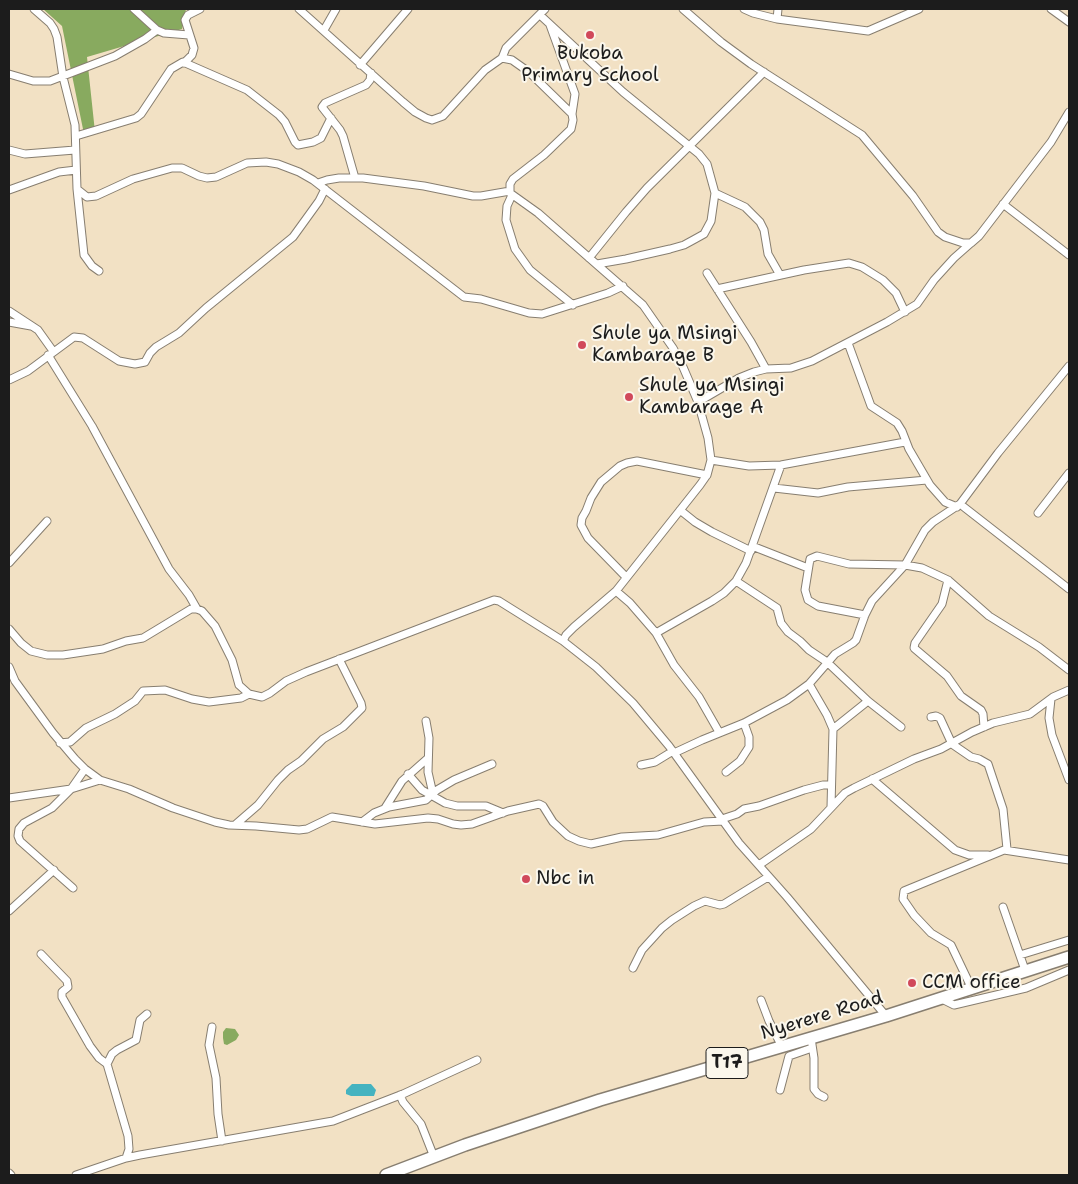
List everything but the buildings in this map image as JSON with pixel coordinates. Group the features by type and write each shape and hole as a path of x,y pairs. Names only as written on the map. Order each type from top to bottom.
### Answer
{"main road":[{"name":"Nyerere Road","path":"386,1175 600,1100 782,1047 812,1043 971,987 1069,956"}],"street":[{"path":"34,9 54,29 58,43 62,77 76,136 77,190 84,255 92,266 99,271"},
{"path":"134,9 157,30 164,33 190,35"},
{"path":"184,63 190,58 193,51 193,44 185,20 188,15 200,9"},
{"path":"299,9 415,112 432,120 449,111 485,70 502,58 506,48 543,12 549,22 575,94 573,120 571,129 513,179 510,184 511,193 507,206 506,220 515,249 530,270 572,305"},
{"path":"324,30 336,9"},
{"path":"360,64 408,9"},
{"path":"683,9 722,42 764,72 862,135 913,196 938,232 953,240 971,243"},
{"path":"744,9 777,19 868,31 918,9"},
{"path":"777,19 778,9"},
{"path":"1051,9 1069,22"},
{"path":"549,22 623,92 690,145 707,164 715,193 711,220 704,234 684,245 670,249 597,264"},
{"path":"9,74 41,83 62,77 115,56 157,30"},
{"path":"502,58 512,60 529,72 572,114"},
{"path":"76,136 136,118 141,114 171,69 179,63 184,63 247,90 279,115 285,122 296,145 313,142 321,138 331,118"},
{"path":"590,258 626,212 764,72"},
{"path":"355,178 343,136 322,107 323,104 366,84 370,80 371,74"},
{"path":"698,402 738,378 754,372 802,365 848,343 918,304 934,280 954,258 979,236 1051,142 1069,112"},
{"path":"9,150 33,154 75,150"},
{"path":"77,190 87,197 92,197 134,179 172,168 182,168 207,178 216,177 247,163 266,162 278,164 299,172 318,183 461,296 481,299 529,313 542,314 623,286"},
{"path":"9,190 59,172 76,170"},
{"path":"318,183 327,180 355,178 424,186 473,196 511,193 538,213 643,305 673,348 683,366 698,402 708,438 711,460 707,475 616,591 574,627 563,638 563,641"},
{"path":"9,380 28,371 51,353 78,336 119,361 135,364 145,362 156,347 179,333 206,308 293,237 319,201 325,189"},
{"path":"715,193 745,207 760,222 764,230 768,254 780,275"},
{"path":"1003,204 1069,255"},
{"path":"717,289 849,262 872,272 891,288 900,300 904,312"},
{"path":"707,273 766,369"},
{"path":"9,311 33,326 43,335 169,569 197,609"},
{"path":"9,322 33,326"},
{"path":"848,343 871,406 897,423 902,431 905,442 927,480 945,502 958,506 1068,585"},
{"path":"641,765 655,762 719,732 744,723 787,700 809,684 834,654 856,640 865,615 880,591 906,565 928,526 958,506 1069,366"},
{"path":"711,460 749,466 781,465 905,442"},
{"path":"626,578 588,538 580,525 590,498 601,482 620,466 637,461 707,475"},
{"path":"656,632 712,601 724,593 736,581 752,548 781,465"},
{"path":"1038,513 1069,473"},
{"path":"774,488 818,493 848,487 927,480"},
{"path":"680,510 712,532 808,568"},
{"path":"9,563 47,521"},
{"path":"865,615 818,606 808,600 805,590 810,559 817,556 849,564 906,565 922,568 948,580 983,611 1069,670"},
{"path":"948,580 942,604 915,643 914,648 947,676 961,696 981,710 984,727"},
{"path":"736,581 777,608 782,623 788,632 800,640 809,650 828,662 868,701 901,727"},
{"path":"616,591 630,603 656,632 674,665 699,698 719,732"},
{"path":"9,629 31,651 47,655 64,655 103,649 126,641 143,638 191,609 197,609 202,611 215,626 232,660 237,681 249,694 255,697 262,697 295,676 494,600 499,601 563,641 596,667 633,703 674,752 723,820 768,877 788,897 886,1016"},
{"path":"235,825 258,805 288,770 301,761 323,739 348,722 362,708 339,659"},
{"path":"9,670 60,743 100,780 129,789 181,811 215,822 235,825 299,830 307,829 332,817 375,824 428,818 461,825 472,824 503,813 538,804 543,806 553,822 568,836 592,844 622,837 649,836 704,822 723,820 744,809 759,806 804,790 831,785"},
{"path":"809,684 833,729 831,807"},
{"path":"60,743 70,742 86,728 116,714 135,701 143,691 165,690 192,699 209,702 241,698 249,694"},
{"path":"759,865 811,829 845,793 952,744 984,727 1006,719 1030,714 1051,699 1069,690"},
{"path":"1051,699 1049,718 1052,735 1069,780"},
{"path":"833,729 868,701"},
{"path":"931,717 936,716 940,718 952,744 971,757 979,758 988,764 1003,809 1008,850"},
{"path":"426,721 430,738 428,758 432,795"},
{"path":"726,772 740,761 749,747 749,737 744,723"},
{"path":"386,808 408,774 428,758"},
{"path":"362,822 374,813 386,808 422,801 454,780 492,764"},
{"path":"73,888 20,841 18,836 19,829 24,823 52,808 71,789 85,768"},
{"path":"408,774 422,790 450,805 486,806 503,813"},
{"path":"872,779 955,850 969,854 991,855"},
{"path":"9,798 71,789 100,780"},
{"path":"971,987 951,945 931,933 923,925 905,903 902,893 906,888 927,882 999,851 1008,850 1069,860"},
{"path":"9,911 54,870"},
{"path":"633,968 642,950 672,920 705,901 720,905 724,904 768,877"},
{"path":"1003,907 1025,970"},
{"path":"1020,955 1069,940"},
{"path":"41,954 67,981 68,987 62,992 62,997 90,1046 107,1064 128,1136 129,1149 126,1158"},
{"path":"939,998 951,1004 956,1004 1026,988 1069,970"},
{"path":"761,1000 782,1047"},
{"path":"107,1064 112,1054 136,1040 140,1020 147,1014"},
{"path":"212,1026 210,1045 216,1078 222,1141"},
{"path":"780,1090 789,1056 812,1043 814,1089 824,1097"},
{"path":"76,1175 126,1158 334,1121 400,1095 477,1060"},
{"path":"400,1095 403,1102 421,1124 434,1157"}],"green space":[{"path":"43,9 186,9 182,29 87,57 95,132 84,134 62,26"},
{"path":"226,1028 235,1029 239,1035 236,1040 227,1045 224,1044 223,1038 223,1032"}],"water":[{"path":"352,1084 371,1084 376,1090 374,1096 351,1096 346,1094 346,1090"}],"place":[{"name":"Bukoba Primary School","path":"590,35"},
{"name":"Shule ya Msingi Kambarage B","path":"582,345"},
{"name":"Shule ya Msingi Kambarage A","path":"629,397"},
{"name":"Nbc in","path":"526,879"},
{"name":"CCM office","path":"912,983"}]}
